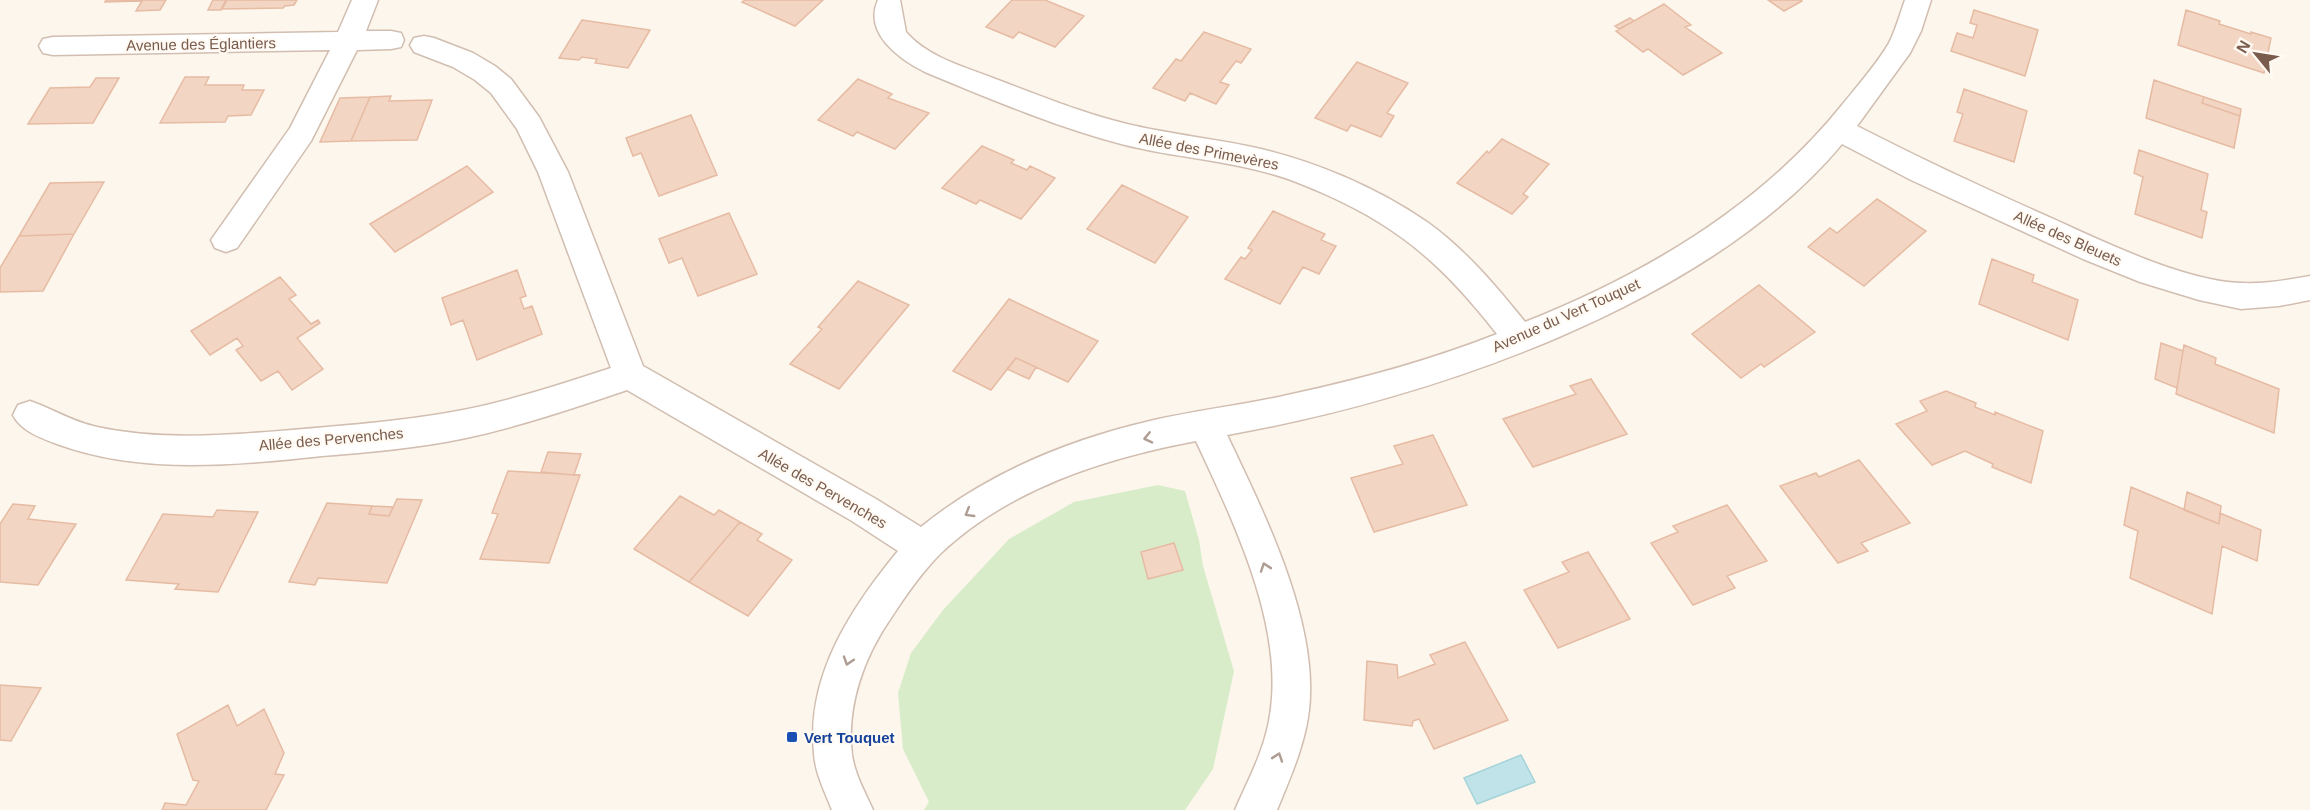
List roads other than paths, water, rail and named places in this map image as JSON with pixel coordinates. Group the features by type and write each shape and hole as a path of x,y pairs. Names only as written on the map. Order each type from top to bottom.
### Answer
{"street":[{"path":"226,240 301,134 348,41 365,0"},
{"name":"Avenue du Vert Touquet","path":"853,810 847,800 833,755 835,706 849,654 879,605 923,548 959,519 1021,482 1107,447 1205,424 1293,408 1367,389 1519,338 1623,293 1708,242 1752,211 1801,170 1839,130 1879,78 1906,36 1918,0"},
{"name":"Allée des Primevères","path":"889,3 889,25 898,41 919,56 964,76 1062,116 1102,129 1274,162 1309,175 1381,210 1429,240 1468,278 1519,338"},
{"name":"Avenue des Églantiers","path":"53,46 391,40"},
{"path":"424,45 463,60 485,73 501,86 528,124 553,172 630,375"},
{"name":"Allée des Bleuets","path":"1839,130 1921,172 2094,251 2151,273 2199,288 2241,296 2279,294 2310,288"},
{"name":"Allée des Pervenches","path":"30,415 65,433 116,444 166,449 272,446 369,437 463,424 553,401 630,375 864,510 923,548"},
{"path":"1205,424 1261,556 1281,612 1290,665 1291,704 1280,755 1260,809"}],"water":[{"path":"1521,755 1535,782 1477,804 1464,778"}],"place":[{"name":"Vert Touquet","path":"792,737"}]}
